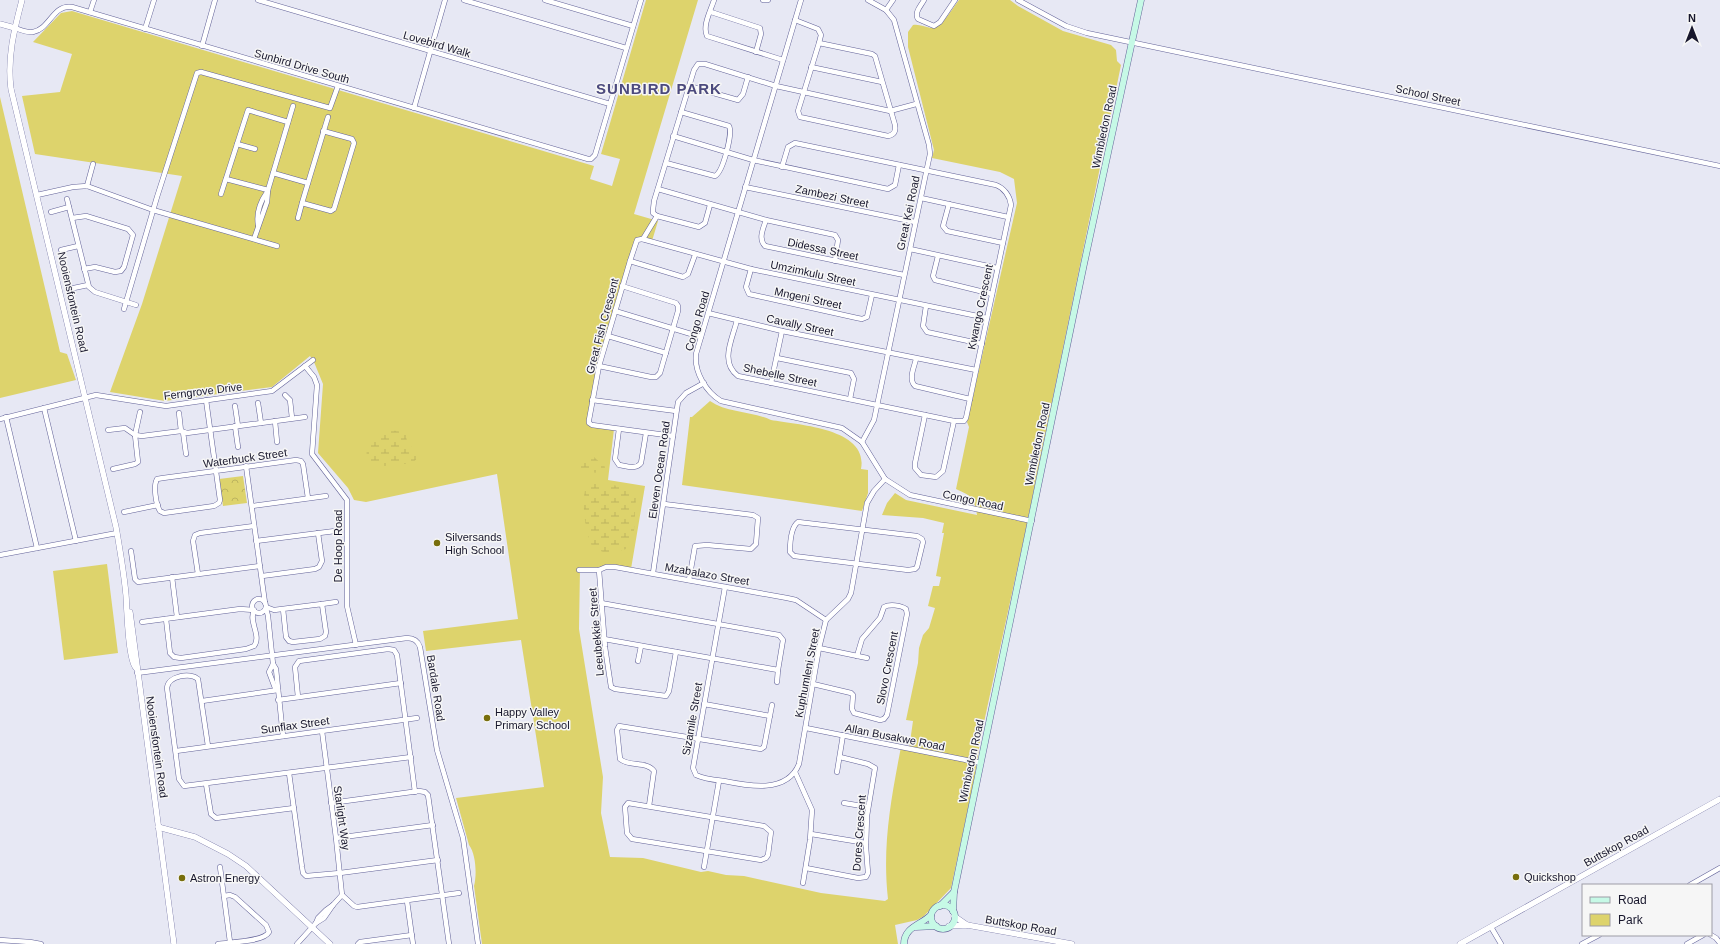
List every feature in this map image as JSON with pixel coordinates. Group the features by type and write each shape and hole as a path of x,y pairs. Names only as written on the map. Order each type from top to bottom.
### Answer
{"main road":[{"name":"Wimbledon Road","path":"953,914 954,892 1086,256 1141,0"},
{"path":"904,944 905,934 931,915 935,908 940,906 954,892"},
{"path":"914,927 936,926 942,928 949,926 953,921 953,914 947,906 940,906"},
{"path":"931,915 936,926"}],"street":[{"name":"Nooiensfontein Road","path":"22,0 15,28 10,61 10,83 117,533 126,596 132,659 137,671 174,944"},
{"path":"90,12 94,0"},
{"path":"145,29 154,0"},
{"path":"202,46 216,0"},
{"name":"Lovebird Walk","path":"258,0 610,104"},
{"path":"414,108 445,0"},
{"path":"464,0 626,48"},
{"path":"545,0 633,26"},
{"path":"610,104 641,0"},
{"path":"714,0 705,30 707,36 783,60"},
{"path":"763,0 768,0"},
{"name":"Congo Road","path":"801,0 701,337 695,360 699,373 704,383 715,397 721,401 842,428 862,442 885,479 910,495 1032,521"},
{"path":"868,0 886,10 893,0"},
{"path":"924,0 916,12 917,18 929,25 935,26 940,22 955,0"},
{"name":"School Street","path":"1018,0 1073,29 1720,166"},
{"name":"Sunbird Drive South","path":"15,28 29,32 38,31 57,11 65,7 90,12 586,159 595,155 610,104"},
{"name":"Great Kei Road","path":"862,442 874,420 878,405 930,149 916,104 894,20 886,10"},
{"path":"711,12 760,28 761,34 756,52"},
{"path":"795,20 818,29 821,35 798,113 800,117 808,120 890,136 894,133 895,128 874,55 819,43"},
{"path":"0,24 15,28"},
{"path":"710,204 705,223 699,227 657,216 652,210 688,86 695,66 699,63 776,86 890,110 916,104"},
{"path":"811,67 882,82"},
{"path":"124,309 153,210 197,74 201,72 330,108 338,86"},
{"path":"688,86 738,100 743,94 748,77"},
{"path":"254,239 267,202 268,190 293,106"},
{"path":"221,194 248,110 288,122"},
{"path":"666,163 715,176 720,171 726,152 731,134 729,126 681,112"},
{"path":"298,218 328,117"},
{"path":"302,203 331,211 334,209 348,161 353,141 323,131"},
{"path":"673,136 753,160 888,189 895,186 899,165"},
{"name":"Kwango Crescent","path":"782,167 788,147 793,143 999,186 1006,192 1010,201 1008,217 966,418 964,421 954,421"},
{"path":"237,144 255,149"},
{"path":"87,186 93,164"},
{"path":"273,173 308,183"},
{"path":"226,179 268,190"},
{"path":"37,195 73,187 87,186 153,210 277,246"},
{"name":"Zambezi Street","path":"745,188 916,222"},
{"path":"658,189 738,213 835,235 838,240 835,261"},
{"path":"921,198 1008,217"},
{"path":"67,199 88,285 93,291 136,305"},
{"path":"948,204 944,226 947,231 1003,243"},
{"path":"51,212 69,208"},
{"path":"72,218 86,216 128,229 133,235 121,271 115,272 95,267 84,269"},
{"path":"657,216 643,239 723,262"},
{"name":"Didessa Street","path":"766,220 761,238 765,246 904,275"},
{"name":"Great Fish Crescent","path":"643,239 637,240 636,242 622,286 599,366 589,423 592,425 673,436"},
{"path":"61,250 78,246"},
{"path":"910,249 997,268"},
{"path":"630,261 683,277 688,274 695,255"},
{"path":"938,256 933,276 935,280 992,294"},
{"name":"Umzimkulu Street","path":"723,262 872,295 987,318"},
{"name":"Mngeni Street","path":"751,269 746,287 749,294 857,318 862,319 867,317 872,295"},
{"path":"69,289 88,285"},
{"path":"599,366 656,377 660,373 674,328 678,308 676,303 622,286"},
{"path":"926,306 923,326 927,332 982,344"},
{"path":"615,311 701,337"},
{"name":"Cavally Street","path":"708,312 782,331 976,370"},
{"name":"Shebelle Street","path":"737,320 727,358 729,365 738,376 878,405"},
{"path":"771,383 782,331"},
{"path":"608,336 666,353"},
{"path":"776,358 851,373 854,379 850,399"},
{"path":"916,359 911,379 915,386 970,399"},
{"name":"Ferngrove Drive","path":"0,418 85,398 102,396 164,406 274,391 313,360"},
{"name":"De Hoop Road","path":"305,366 314,377 317,385 312,454 347,500 347,606 356,645"},
{"name":"Eleven Ocean Road","path":"653,573 678,402 681,396 704,383"},
{"path":"286,395 290,400 292,418"},
{"path":"124,512 158,505 160,511 164,513 216,506 220,500 206,400"},
{"path":"592,400 676,411"},
{"path":"258,403 261,423"},
{"path":"878,405 954,421 943,471 936,477 921,475 915,468 925,415"},
{"path":"235,406 238,447"},
{"path":"44,408 76,541"},
{"path":"113,469 137,463 135,435 140,412"},
{"path":"179,413 186,454"},
{"path":"6,417 37,548"},
{"path":"108,430 125,428 135,435 142,436 182,431 187,433 305,417"},
{"path":"275,421 277,442"},
{"path":"619,429 615,459 619,465 640,466 646,433"},
{"name":"Waterbuck Street","path":"158,505 155,483 157,479 296,460 300,460 303,466 308,498"},
{"path":"246,466 273,655 273,664 276,669 274,676 283,736"},
{"name":"Kuphumleni Street","path":"795,772 799,764 819,648 826,620 848,600 851,593 862,529 870,498 885,479"},
{"path":"252,506 326,496"},
{"path":"664,504 753,514 758,518 756,544 751,549 707,544 695,546 689,580"},
{"path":"798,522 862,529 917,536 922,539 922,546 917,567 913,570 857,564 794,556 790,552 794,526 798,522"},
{"path":"198,574 193,541 194,535 254,526"},
{"path":"256,541 335,530"},
{"path":"0,555 117,533"},
{"path":"262,576 316,569 319,567 322,560 318,533"},
{"path":"131,551 136,580 139,582 260,566"},
{"name":"Mzabalazo Street","path":"579,570 599,570 609,567 653,573 791,598 826,620"},
{"name":"Leeubekkie Street","path":"599,570 604,639 610,685 615,689 666,696 669,691 676,652"},
{"path":"172,577 177,617"},
{"name":"Sizamile Street","path":"725,587 693,765 694,772 700,777 719,781 766,786 781,782 795,772"},
{"path":"166,619 170,653 174,657 178,658 252,648 256,642 252,615 254,610 252,605 257,600 263,588"},
{"path":"257,600 273,610 336,602"},
{"path":"240,609 257,600"},
{"path":"601,603 781,636 783,640 776,682"},
{"path":"283,609 286,637 289,641 293,642 320,639 325,636 326,632 322,604"},
{"name":"Slovo Crescent","path":"813,684 851,693 853,695 852,709 854,713 880,720 884,719 888,708 907,614 906,609 889,605 884,607 880,618 862,639 857,656"},
{"path":"254,625 255,620 266,606"},
{"path":"142,622 240,609 254,610 268,619"},
{"path":"268,619 273,610"},
{"name":"Bardale Road","path":"137,671 409,638 417,642 420,647 437,750 463,838 478,944"},
{"path":"604,639 778,670"},
{"path":"638,662 641,646"},
{"name":"Slovo Crescent","path":"819,648 868,658"},
{"path":"298,697 295,667 299,661 388,649 394,650 397,655 415,792"},
{"path":"208,746 199,682 196,677 191,676 172,678 167,685 180,782 186,787 411,757"},
{"path":"202,700 277,694 298,697 401,683"},
{"path":"704,704 770,716"},
{"path":"649,806 654,771 650,767 625,762 620,759 618,728 623,726 763,749 772,705"},
{"name":"Sunflax Street","path":"176,751 417,718"},
{"name":"Allan Busakwe Road","path":"806,728 981,763"},
{"name":"Starlight Way","path":"322,731 342,895"},
{"path":"837,772 843,736"},
{"name":"Dores Crescent","path":"806,868 858,878 866,877 868,873 866,843 868,807 875,768 868,764 840,757"},
{"path":"795,772 812,810 806,868 803,882"},
{"path":"289,773 304,875 311,877 340,874 438,860"},
{"path":"704,866 719,781"},
{"path":"206,784 211,814 216,818 294,808"},
{"path":"331,803 415,792 425,792 429,796 449,944"},
{"name":"Buttskop Road","path":"1460,944 1720,800"},
{"path":"630,803 712,817 767,827 771,835 768,855 766,858 761,860 706,852 631,838 627,833 625,810 626,805 630,803"},
{"path":"844,803 868,807"},
{"path":"336,838 433,825"},
{"path":"158,828 200,839 228,854 246,866 330,944"},
{"path":"810,834 866,843"},
{"path":"220,867 230,942"},
{"path":"1692,884 1720,868"},
{"path":"298,944 316,923 318,918 327,912 342,895 356,907 459,893"},
{"path":"218,944 230,942 259,942 268,934 269,931 266,926 235,897 230,895 224,896"},
{"path":"408,901 413,944"},
{"name":"Buttskop Road","path":"953,914 967,926"},
{"name":"Buttskop Road","path":"949,926 967,926 1072,944"},
{"path":"1491,927 1501,944"},
{"path":"358,944 360,942 412,935"},
{"path":"1712,935 1720,943"},
{"path":"1582,944 1597,936"},
{"path":"1686,944 1701,936"},
{"path":"0,940 41,944"}],"green space":[{"path":"646,0 698,0 634,214 658,221 652,241 639,238 599,366 589,423 614,429 608,480 645,486 631,569 580,569 579,629 603,777 601,813 610,857 643,858 701,872 708,871 726,875 744,876 821,893 885,901 888,899 886,860 888,823 901,747 909,749 913,721 906,720 918,663 919,648 923,635 929,628 935,608 928,606 933,586 939,586 941,577 936,576 944,533 942,533 944,523 923,518 882,515 887,503 895,493 906,500 977,515 975,505 971,498 956,489 969,427 967,422 1017,203 1014,179 1000,172 932,158 934,150 908,47 908,32 913,25 935,28 943,22 959,0 1010,0 1063,31 1111,45 1116,50 1117,61 1121,65 1025,533 981,736 974,780 951,888 924,916 917,920 895,925 898,944 482,944 474,886 476,871 474,859 456,798 544,787 521,640 426,651 423,631 518,619 497,474 366,502 354,500 348,488 318,453 323,384 310,356 272,387 165,401 110,392 142,304 182,176 35,154 22,96 60,92 72,54 33,42 61,13 72,11 594,166 590,179 612,186 620,159 601,154"},
{"path":"0,97 60,352 67,354 76,380 0,398"},
{"path":"710,401 724,408 771,420 813,427 829,431 843,437 854,445 861,455 861,469 868,470 868,493 862,511 682,485 690,417 692,417"},
{"path":"388,430 406,432 407,443 415,450 418,457 413,463 385,466 369,464 367,457 367,446 373,438"},
{"path":"593,456 605,467 603,473 581,472 579,469 579,459 581,457"},
{"path":"243,476 247,503 223,506 219,479"},
{"path":"591,483 610,484 621,487 636,497 634,531 626,549 608,554 593,548 586,526 584,509 586,486"},
{"path":"107,564 118,653 64,660 53,571"}],"place":[{"name":"Silversands High School","path":"437,543"},
{"name":"Happy Valley Primary School","path":"487,718"},
{"name":"Quickshop","path":"1516,877"},
{"name":"Astron Energy","path":"182,878"}],"district":[{"name":"SUNBIRD PARK","path":"659,89"}]}
